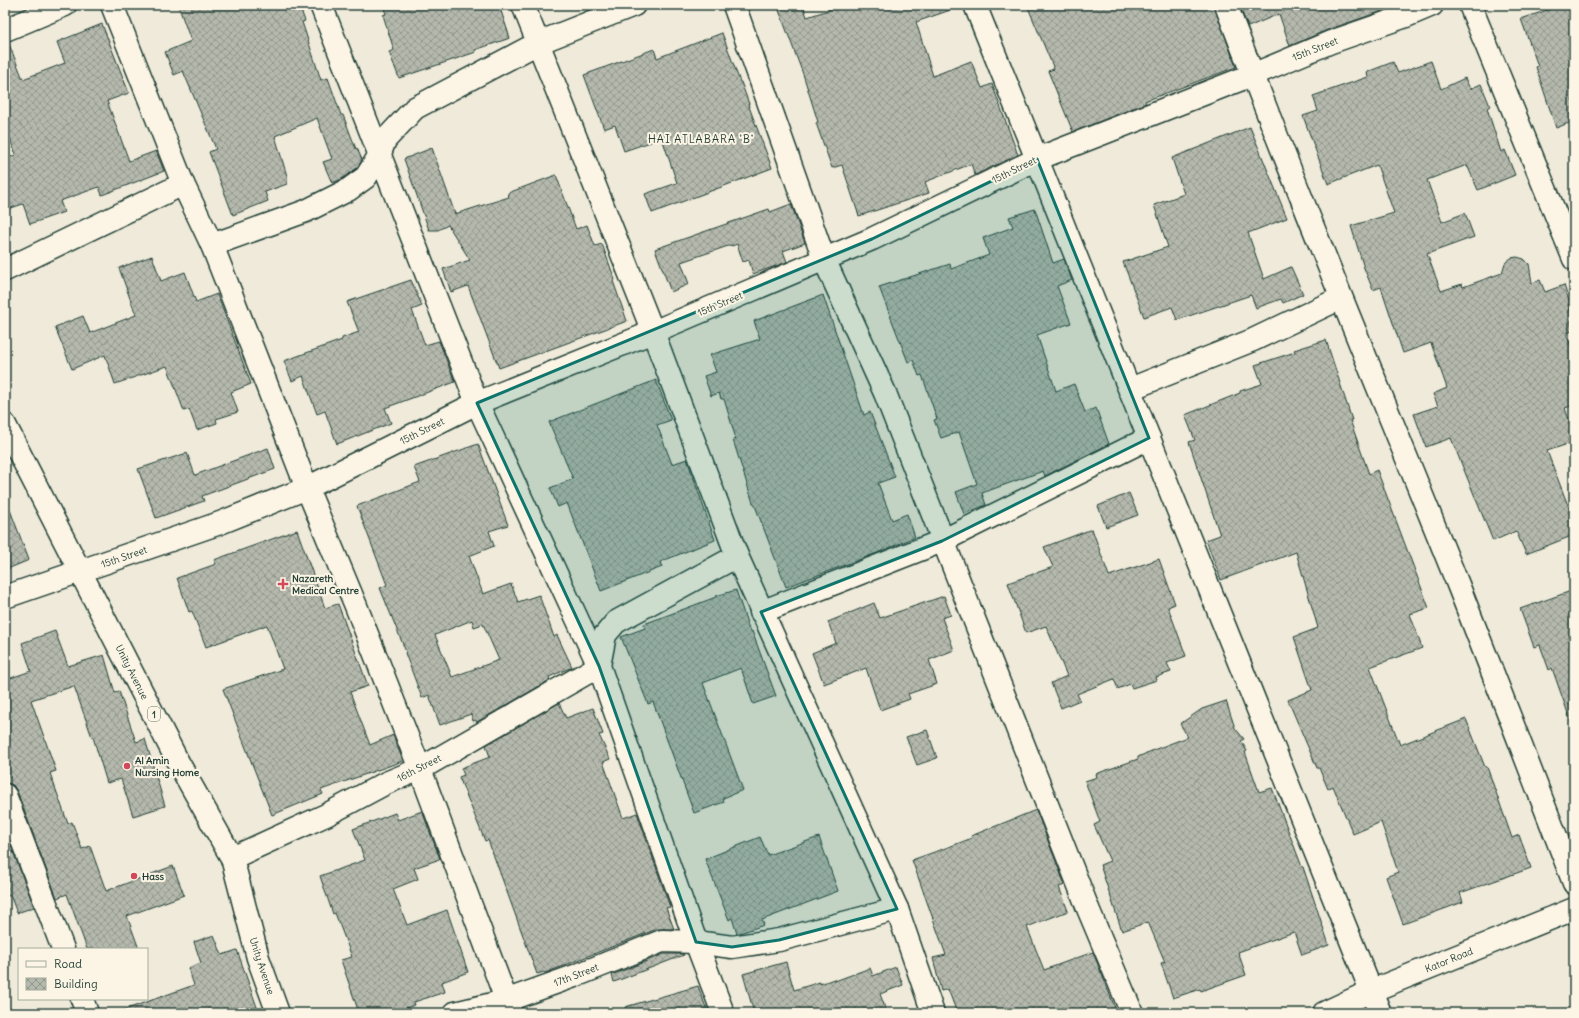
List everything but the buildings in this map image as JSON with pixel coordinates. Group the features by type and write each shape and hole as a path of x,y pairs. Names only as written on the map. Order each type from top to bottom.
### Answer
{"street":[{"path":"5,30 65,5"},
{"path":"112,5 183,184 212,245 307,488 356,606 420,769 508,1007"},
{"path":"321,5 477,403 599,666 696,942 723,1013"},
{"path":"523,5 653,332 737,556 761,612 897,909 933,1013"},
{"path":"212,245 306,211 348,190 366,177 379,156 385,140 415,108 538,43 634,5"},
{"path":"734,5 824,259 885,393 1089,911 1132,1013"},
{"path":"975,5 1380,1013"},
{"path":"1226,5 1341,298 1459,588 1574,884"},
{"name":"15th Street","path":"5,597 220,523 307,488 477,403 653,332 872,239 1037,159 1331,42 1406,16 1432,5"},
{"path":"1470,5 1574,259"},
{"path":"6,266 183,184"},
{"path":"1130,389 1253,340 1341,298"},
{"name":"Unity Avenue","path":"5,425 179,764 232,858 258,958 278,1013"},
{"path":"761,612 942,541 1149,438"},
{"path":"599,666 605,635 616,622 737,556"},
{"name":"16th Street","path":"232,858 326,815 386,783 420,769 599,666"},
{"path":"5,795 63,948"},
{"name":"17th Street","path":"455,1013 508,1007 580,974 662,941 696,942 732,947 779,940 897,909"},
{"name":"Kator Road","path":"1324,1013 1371,991 1574,909"},
{"path":"82,1000 86,1013"}],"highlighted area":[{"path":"1037,159 1149,438 942,541 761,612 897,909 779,940 732,947 696,942 599,666 477,403 872,239"}],"place":[{"name":"Nazareth Medical Centre","path":"283,584"},
{"name":"Al Amin Nursing Home","path":"127,766"},
{"name":"Hass","path":"134,876"}],"district":[{"name":"HAI ATLABARA 'B'","path":"701,139"}]}
